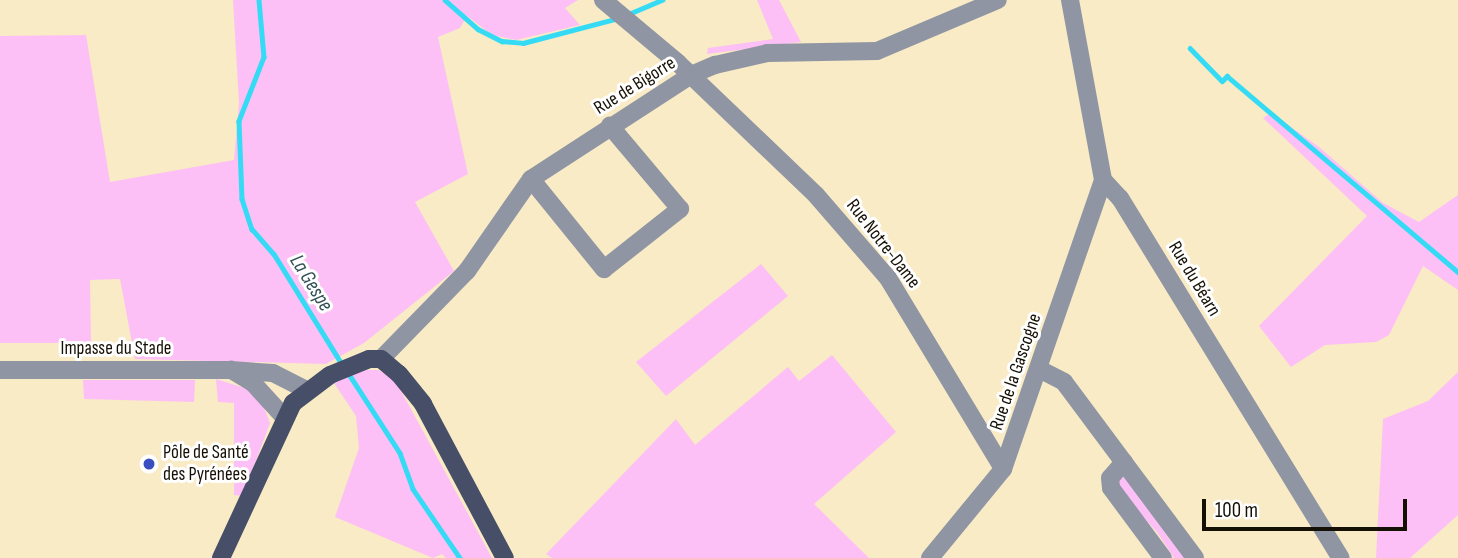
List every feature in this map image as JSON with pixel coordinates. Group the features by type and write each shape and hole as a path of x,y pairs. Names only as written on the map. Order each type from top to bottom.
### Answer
{"main road":[{"path":"221,558 284,417 306,390 330,375 357,362 381,359 423,404 505,558"}],"street":[{"name":"Rue Notre-Dame","path":"603,0 691,75 816,195 888,278 1003,469"},
{"name":"Rue de Bigorre","path":"381,359 467,271 531,179 691,75 768,53 877,51 998,0"},
{"name":"Rue du Béarn","path":"1070,0 1103,180 1120,198 1340,558"},
{"path":"531,179 604,269 680,209 610,126"},
{"name":"Rue de la Gascogne","path":"930,558 1003,469 1103,180"},
{"path":"1039,369 1064,382 1195,558"},
{"name":"Impasse du Stade","path":"0,370 231,370 273,373 306,390"},
{"path":"231,370 253,383 284,417"},
{"path":"1124,462 1110,478 1111,488 1163,558"}],"shaded area":[{"path":"233,0 578,0 565,8 580,25 516,40 492,35 467,16 460,28 438,37 468,174 415,202 454,271 364,343 326,364 135,359 120,279 90,280 91,343 0,343 0,36 86,35 110,182 234,160 239,103"},
{"path":"757,0 779,0 801,42 707,54 708,48 773,39"},
{"path":"1271,113 1319,147 1383,203 1419,222 1458,195 1458,290 1423,266 1389,335 1376,342 1325,345 1291,367 1259,326 1367,216 1263,118"},
{"path":"761,264 788,296 666,396 636,362"},
{"path":"832,355 896,432 814,504 869,558 552,558 546,554 676,419 695,445 788,367 799,381"},
{"path":"363,370 378,370 394,378 492,558 446,558 442,554 433,558 335,517 359,448 356,416 334,383"},
{"path":"1458,372 1458,515 1410,558 1376,558 1383,419 1428,401"},
{"path":"216,379 248,389 263,405 270,423 243,496 234,495 234,403 218,402"},
{"path":"83,380 195,380 194,402 84,399"},
{"path":"1125,472 1168,537 1187,558 1174,558 1157,532 1115,487"}],"waterway":[{"name":"La Gespe","path":"259,0 264,57 239,121 242,199 252,229 274,254 342,364"},
{"path":"445,0 478,29 502,41 523,43 615,19"},
{"path":"631,13 662,0"},
{"path":"1190,48 1222,81 1227,76 1458,272"},
{"name":"La Gespe","path":"347,371 400,453 413,489 460,558"}],"place":[{"name":"Pôle de Santé des Pyrénées","path":"149,464"}]}
